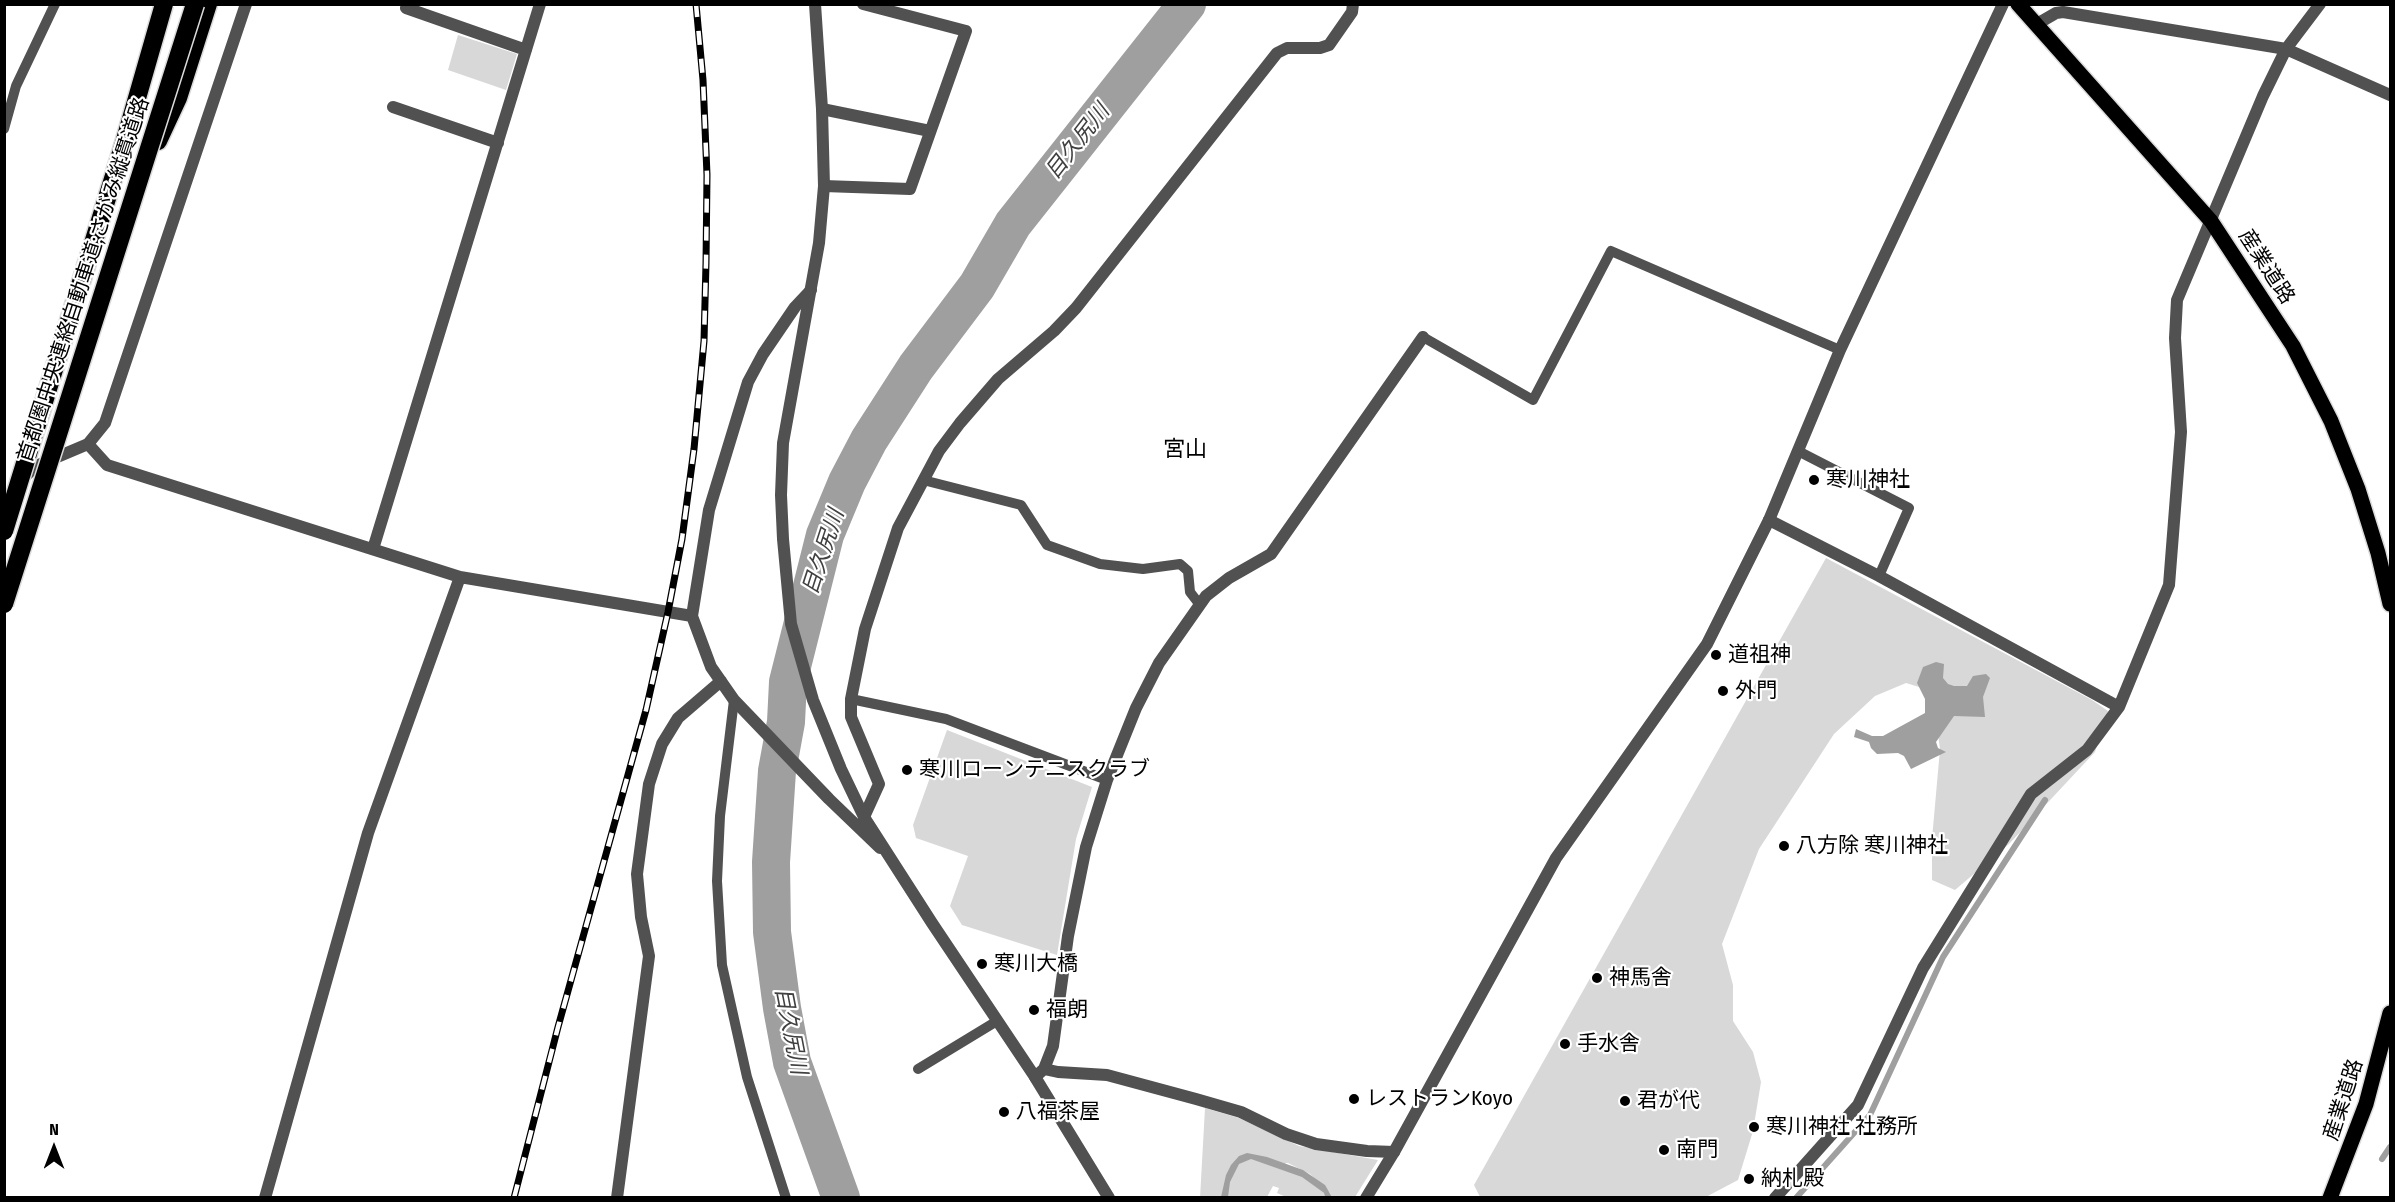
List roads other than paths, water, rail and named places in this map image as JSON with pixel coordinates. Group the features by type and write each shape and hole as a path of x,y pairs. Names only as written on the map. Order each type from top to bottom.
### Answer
{"highway":[{"name":"首都圏中央連絡自動車道;さがみ縦貫道路","path":"4,531 165,4"},
{"name":"首都圏中央連絡自動車道;さがみ縦貫道路","path":"4,604 195,4"},
{"path":"143,173 178,98 208,4"}],"main road":[{"name":"産業道路","path":"2018,4 2211,221 2293,346 2331,421 2358,489 2391,604"},
{"name":"産業道路","path":"2330,1197 2366,1104 2391,1013"}],"street":[{"path":"4,508 12,488 36,466 88,444 105,423 246,4"},
{"path":"407,4 406,8 526,50"},
{"path":"373,549 540,4"},
{"path":"815,4 822,109 824,186 819,243 783,443 781,495 783,550 791,624 813,700 841,769 864,817 997,1021 1040,1073 1109,1197"},
{"path":"824,186 910,189 966,31 863,4"},
{"path":"864,817 879,784 851,717 851,699 865,629 898,528 939,451 999,379 1054,331 1076,308 1277,53 1287,48 1320,48 1329,45 1353,12 1353,4"},
{"path":"1366,1197 1394,1152 1556,858 1707,644 1769,520 1840,350 2003,4"},
{"path":"1775,1197 1857,1105 1923,968 2031,794 2087,750 2119,707 2169,585 2181,432 2175,338 2177,300 2262,96 2286,49 2320,4"},
{"path":"2037,24 2056,13 2063,12 2286,49 2391,95"},
{"path":"393,107 498,143"},
{"path":"822,109 930,131"},
{"path":"811,290 782,326 748,382 708,510 692,616 711,667 737,703 829,799 888,854"},
{"path":"1040,1073 1053,1046 1068,936 1086,847 1107,780 1136,708 1159,663 1206,596 1229,578 1272,554 1423,337"},
{"path":"88,444 107,465 460,577 692,616"},
{"path":"1769,520 1879,576 2119,707"},
{"path":"265,1197 368,833 460,577"},
{"path":"617,1197 649,956 641,917 637,874 649,784 662,744 678,718 722,681"},
{"path":"1040,1073 1107,1075 1241,1112 1286,1134 1316,1144 1394,1152"}],"lane":[{"path":"4,129 16,86 55,4"},
{"path":"1423,337 1533,400 1611,251 1840,350"},
{"path":"1798,451 1909,508 1879,576"},
{"path":"923,480 1021,506 1047,545 1100,564 1143,569 1180,564 1188,571 1190,592 1200,605"},
{"path":"851,699 946,719 1107,780"},
{"path":"737,703 720,816 717,881 722,965 747,1077 786,1197"},
{"path":"918,1069 997,1021"}],"waterway":[{"name":"目久尻川","path":"841,1198 792,1062 772,932 771,862 777,771 786,722 788,682 825,535 847,482 869,440 916,367 977,286 1013,224 1187,4"},
{"path":"1796,1198 1870,1115 1943,957 2045,800"},
{"path":"2382,1159 2390,1147"}],"railway":[{"path":"514,1198 558,1027 646,710 682,539 694,449 704,341 707,175 703,80 696,4"}],"place":[{"name":"寒川神社","path":"1814,480"},
{"name":"道祖神","path":"1716,655"},
{"name":"外門","path":"1723,691"},
{"name":"寒川ローンテニスクラブ","path":"907,770"},
{"name":"八方除 寒川神社","path":"1784,846"},
{"name":"寒川大橋","path":"982,964"},
{"name":"神馬舎","path":"1597,978"},
{"name":"福朗","path":"1034,1010"},
{"name":"手水舎","path":"1565,1044"},
{"name":"レストランKoyo","path":"1354,1099"},
{"name":"君が代","path":"1625,1101"},
{"name":"八福茶屋","path":"1004,1112"},
{"name":"寒川神社 社務所","path":"1754,1127"},
{"name":"南門","path":"1664,1150"},
{"name":"納札殿","path":"1749,1179"}],"district":[{"name":"宮山","path":"1185,450"}]}
